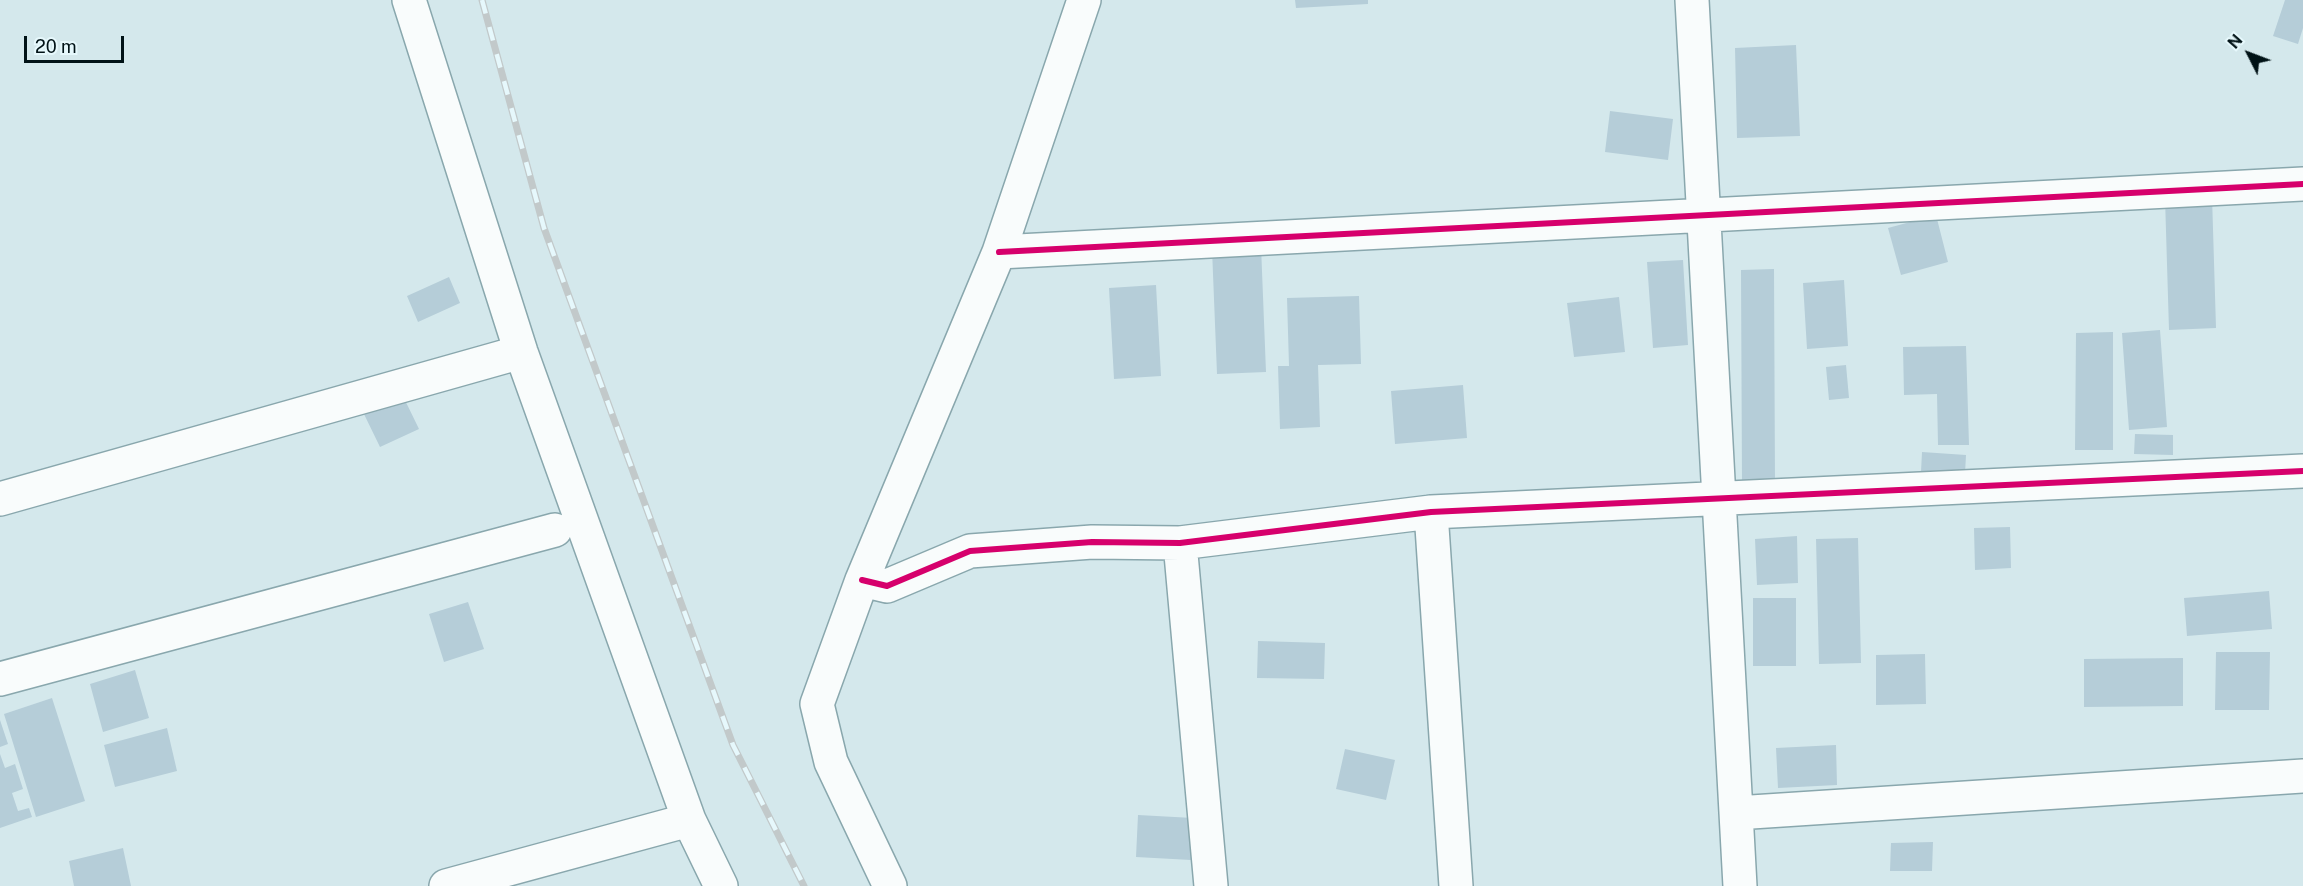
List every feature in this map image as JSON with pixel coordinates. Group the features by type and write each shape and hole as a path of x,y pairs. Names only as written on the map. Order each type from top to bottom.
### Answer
{"street":[{"path":"409,0 521,352 689,820 721,886"},
{"path":"890,886 831,762 817,704 862,580 999,252 1084,0"},
{"path":"1692,0 1740,886"},
{"path":"999,252 2303,184"},
{"path":"0,499 521,352"},
{"path":"862,580 887,586 970,551 1092,542 1180,543 1431,512 2303,471"},
{"path":"1431,512 1456,886"},
{"path":"0,678 555,531"},
{"path":"1180,543 1211,886"},
{"path":"1736,813 2303,776"},
{"path":"446,886 689,820"}],"building":[{"path":"1295,0 1368,0 1368,4 1296,8"},
{"path":"2285,0 2303,0 2303,28 2298,44 2273,36"},
{"path":"1796,45 1800,136 1737,138 1735,48"},
{"path":"1610,111 1673,119 1668,160 1605,152"},
{"path":"2212,196 2216,328 2169,330 2165,198"},
{"path":"1936,215 1948,262 1901,275 1888,228"},
{"path":"1261,246 1266,372 1217,374 1212,249"},
{"path":"1683,260 1688,345 1653,348 1647,262"},
{"path":"1774,269 1775,485 1742,485 1741,270"},
{"path":"449,277 460,303 418,322 407,296"},
{"path":"1844,280 1848,346 1807,349 1803,283"},
{"path":"1156,285 1161,376 1114,379 1109,288"},
{"path":"1359,296 1361,364 1318,365 1320,427 1280,429 1278,366 1289,366 1287,298"},
{"path":"1619,297 1625,352 1574,357 1567,303"},
{"path":"2160,330 2167,427 2129,430 2122,333"},
{"path":"2113,332 2113,450 2075,450 2076,333"},
{"path":"1966,346 1969,445 1938,445 1937,394 1904,395 1903,347"},
{"path":"1846,365 1849,398 1829,400 1826,367"},
{"path":"1463,385 1467,438 1395,444 1391,391"},
{"path":"401,392 419,429 380,447 362,410"},
{"path":"2135,434 2173,435 2173,455 2134,454"},
{"path":"1922,452 1966,455 1965,474 1921,472"},
{"path":"2010,527 2011,568 1975,570 1974,528"},
{"path":"1797,536 1798,583 1757,585 1755,539"},
{"path":"1858,538 1861,663 1819,664 1816,539"},
{"path":"2269,591 2272,629 2187,636 2184,598"},
{"path":"1753,598 1796,598 1796,666 1753,666"},
{"path":"468,602 484,649 444,662 429,614"},
{"path":"1258,641 1325,643 1324,679 1257,678"},
{"path":"2216,652 2270,652 2269,710 2215,710"},
{"path":"1925,654 1926,704 1876,705 1876,655"},
{"path":"2183,658 2183,706 2084,707 2084,659"},
{"path":"135,670 149,718 103,732 90,684"},
{"path":"52,698 85,801 36,817 4,714"},
{"path":"0,720 8,744 0,747"},
{"path":"167,728 177,771 115,787 104,745"},
{"path":"1836,745 1837,785 1778,788 1776,748"},
{"path":"1345,749 1395,760 1386,800 1336,789"},
{"path":"0,754 5,768 15,764 23,789 12,793 18,811 29,808 32,817 0,828"},
{"path":"1138,815 1193,818 1191,860 1136,857"},
{"path":"1933,842 1932,871 1890,871 1891,843"},
{"path":"123,848 131,886 74,886 69,861"}],"railway":[{"path":"482,0 544,228 733,745 804,886"}],"cycle path":[{"path":"999,252 2303,184"},
{"path":"862,580 887,586 970,551 1092,542 1180,543 1431,512 2303,471"}]}
